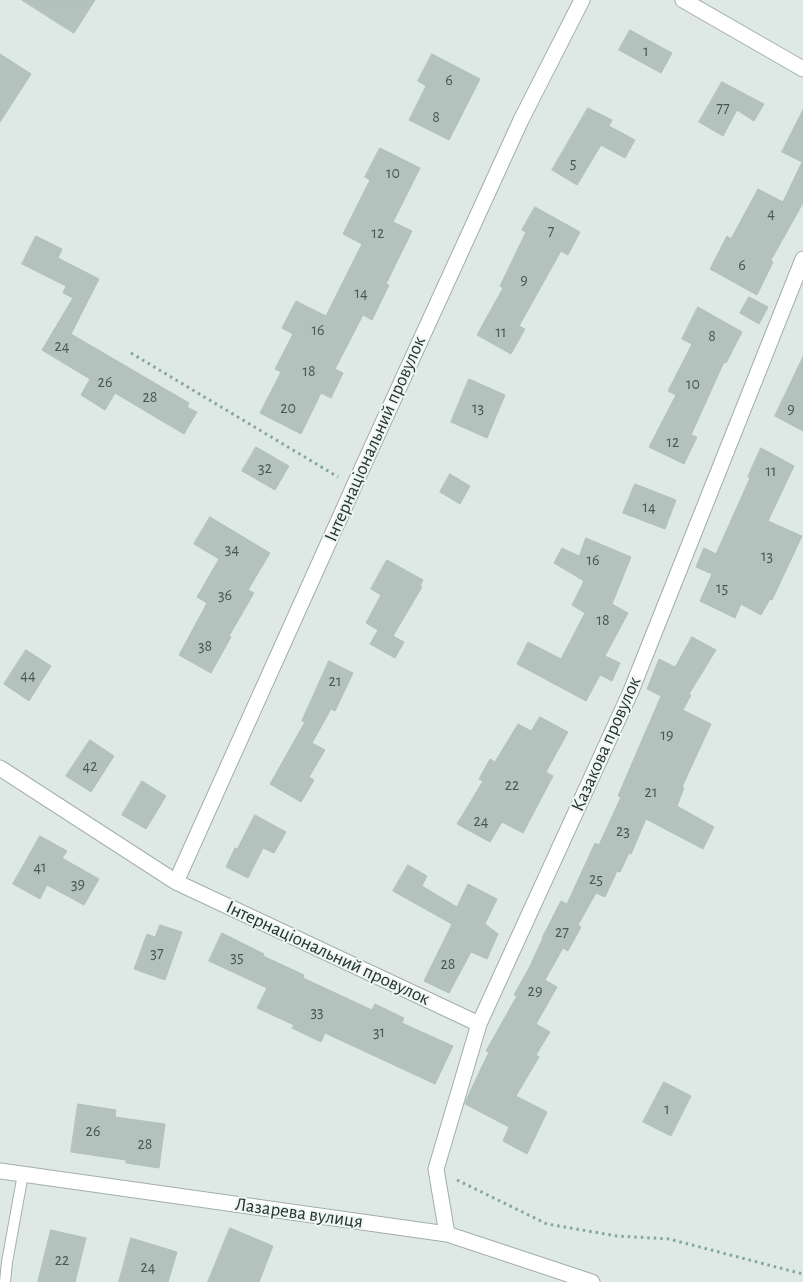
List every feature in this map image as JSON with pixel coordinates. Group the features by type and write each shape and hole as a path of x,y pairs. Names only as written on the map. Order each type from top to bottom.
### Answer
{"street":[{"name":"Інтернаціональний провулок","path":"176,882 521,120 582,0"},
{"path":"683,0 803,69"},
{"name":"Казакова провулок","path":"447,1234 436,1169 479,1024 632,690 803,259"},
{"name":"Інтернаціональний провулок","path":"0,768 176,882 479,1024"},
{"name":"Лазарева вулиця","path":"0,1170 447,1234 592,1282"}],"lane":[{"path":"4,1282 23,1174"}],"path":[{"path":"131,353 354,486"},
{"path":"436,1169 546,1224 617,1236 670,1239 803,1274"}],"building":[{"path":"22,0 95,0 74,33"},
{"path":"630,30 672,53 661,73 619,50"},
{"path":"0,54 31,74 0,122"},
{"path":"432,54 480,79 449,140 409,120 426,86 418,81"},
{"path":"722,82 764,104 754,121 737,110 723,136 699,122"},
{"path":"588,108 612,120 609,126 635,140 625,158 601,145 577,185 552,170"},
{"path":"803,110 803,203 771,260 773,262 757,295 710,269 727,236 731,239 758,189 783,202 802,162 782,152"},
{"path":"380,148 420,168 393,222 412,231 386,284 389,285 372,320 363,315 335,369 343,373 331,398 321,393 301,434 260,413 281,372 275,369 293,334 282,328 296,301 326,316 362,244 343,234 370,180 365,177"},
{"path":"535,207 580,232 568,255 561,251 519,326 525,329 511,354 477,335 503,288 500,286 526,232 522,230"},
{"path":"36,236 62,249 58,258 99,279 71,334 189,403 187,407 197,412 184,434 115,393 105,410 81,395 90,379 42,350 73,298 63,293 66,286 22,264"},
{"path":"749,297 768,307 759,324 740,313"},
{"path":"698,307 742,332 726,363 724,362 691,435 697,437 684,464 649,447 676,395 668,391 692,344 682,339"},
{"path":"803,357 803,431 775,416"},
{"path":"469,379 505,395 487,438 451,422"},
{"path":"256,447 289,466 275,490 242,471"},
{"path":"761,448 794,466 768,521 802,536 772,600 770,599 761,615 741,604 735,618 700,601 712,574 696,567 704,548 716,554 750,478 748,477"},
{"path":"450,474 470,486 460,504 440,492"},
{"path":"635,484 676,500 665,529 623,513"},
{"path":"210,517 270,553 248,590 254,593 229,636 231,637 211,673 179,655 207,603 197,597 219,559 194,544"},
{"path":"586,538 631,557 612,604 628,613 605,656 620,663 612,681 600,675 586,701 517,664 528,642 561,659 585,613 572,605 584,581 554,563 562,548 579,556"},
{"path":"387,560 423,580 420,586 422,587 393,636 404,642 395,658 370,644 378,630 366,623 381,595 371,589"},
{"path":"692,637 716,650 689,694 691,695 683,710 711,724 682,787 684,788 677,806 714,827 703,849 646,819 631,854 629,853 620,872 617,871 605,897 596,893 578,925 581,927 568,951 563,948 545,980 557,987 536,1024 550,1032 536,1055 539,1057 516,1096 547,1112 527,1154 503,1141 509,1127 465,1104 489,1052 486,1051 517,996 514,995 529,968 542,938 561,901 567,904 595,843 599,845 621,797 618,796 661,696 647,689 659,659 675,667"},
{"path":"26,650 51,666 29,701 4,684"},
{"path":"329,661 353,673 335,711 331,709 312,743 325,750 309,777 314,780 301,802 270,784 305,722 302,721"},
{"path":"540,717 568,732 546,772 553,776 523,833 502,822 490,842 457,824 483,781 479,779 490,759 495,762 518,724 531,731"},
{"path":"90,740 114,756 91,792 66,776"},
{"path":"142,781 166,796 146,829 122,815"},
{"path":"255,815 286,832 274,853 263,848 248,878 226,867"},
{"path":"40,836 67,851 62,858 99,879 84,905 47,885 40,899 13,884"},
{"path":"408,865 427,876 422,886 457,907 468,884 497,899 485,924 498,934 487,959 471,952 449,993 424,981 452,924 393,891"},
{"path":"160,925 182,932 165,980 134,969 147,934 155,937"},
{"path":"222,933 264,954 263,956 304,975 303,978 372,1010 375,1004 404,1018 402,1023 453,1046 435,1084 325,1033 321,1042 292,1028 294,1025 257,1008 267,988 209,961"},
{"path":"664,1082 691,1096 671,1136 643,1122"},
{"path":"78,1104 116,1110 115,1117 165,1124 159,1168 126,1163 126,1160 71,1152"},
{"path":"230,1228 273,1246 259,1282 208,1282"},
{"path":"51,1230 86,1238 75,1282 38,1282"},
{"path":"131,1238 177,1252 168,1282 119,1282"}]}
